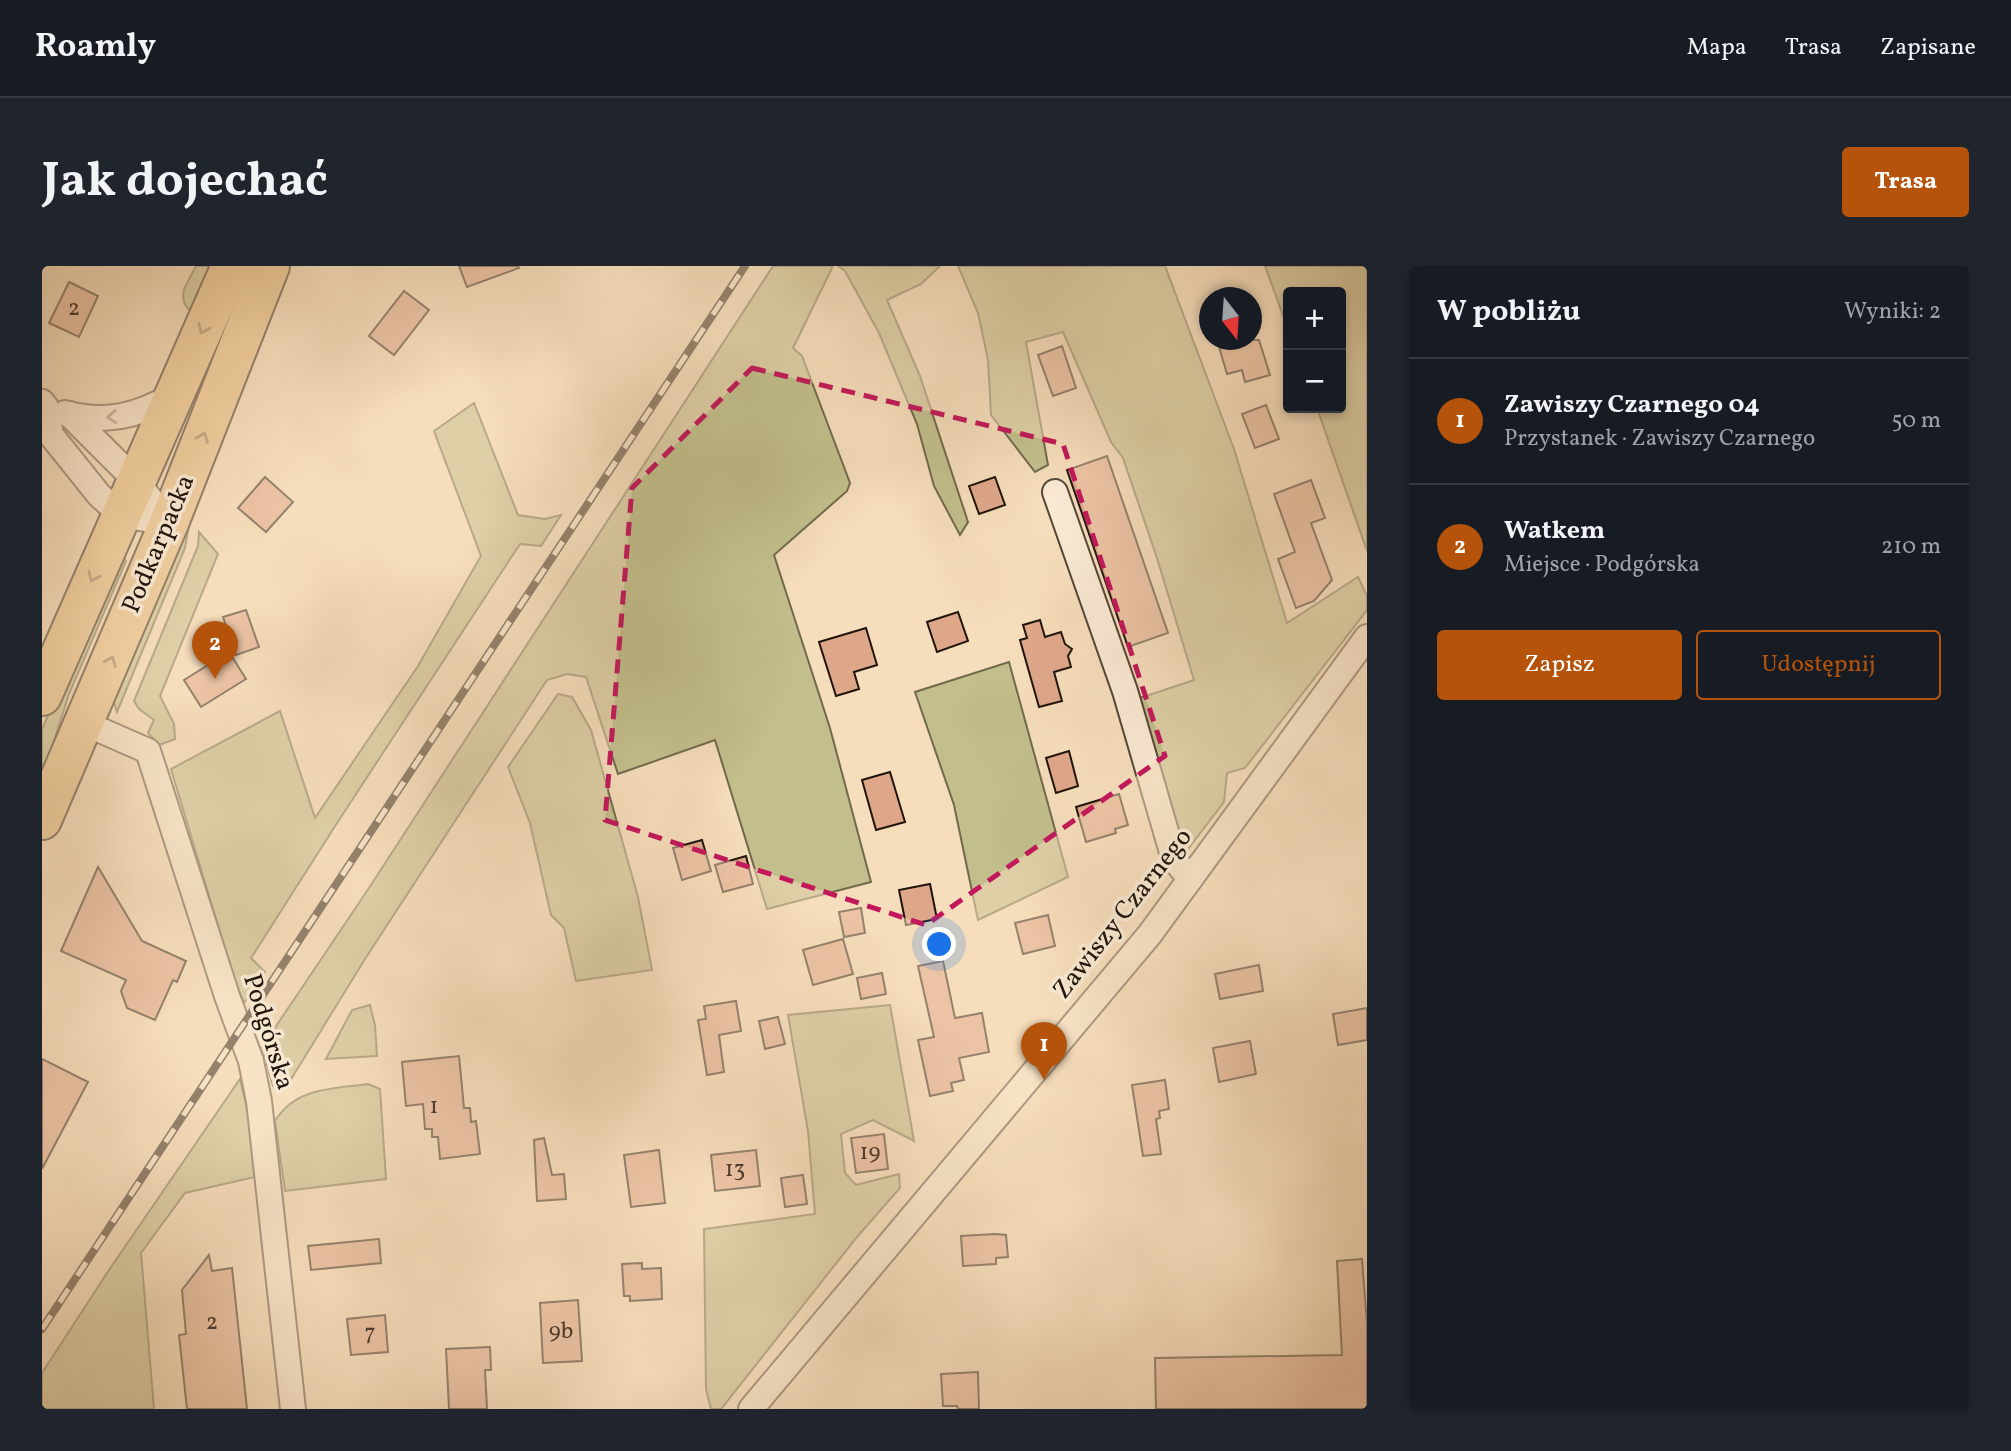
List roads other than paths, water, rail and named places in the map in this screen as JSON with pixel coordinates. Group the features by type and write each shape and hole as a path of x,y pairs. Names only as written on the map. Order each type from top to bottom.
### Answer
{"main road":[{"name":"Podkarpacka","path":"42,695 231,266"},
{"name":"Podkarpacka","path":"42,820 169,523 270,266"}],"street":[{"path":"52,408 87,418 132,415 151,409 174,394"},
{"path":"52,408 129,498 169,523"},
{"path":"52,408 51,435 99,495 129,498 169,523"},
{"path":"1055,492 1125,691 1174,859 1190,879"},
{"name":"Zawiszy Czarnego","path":"751,1409 1150,934 1367,638"},
{"name":"Podgórska","path":"84,723 148,751 251,1061 259,1101 293,1409"}],"railway":[{"path":"42,1329 745,266"}],"place":[{"name":"Watkem","path":"215,679"},
{"name":"Zawiszy Czarnego 04","path":"1044,1080"}]}
